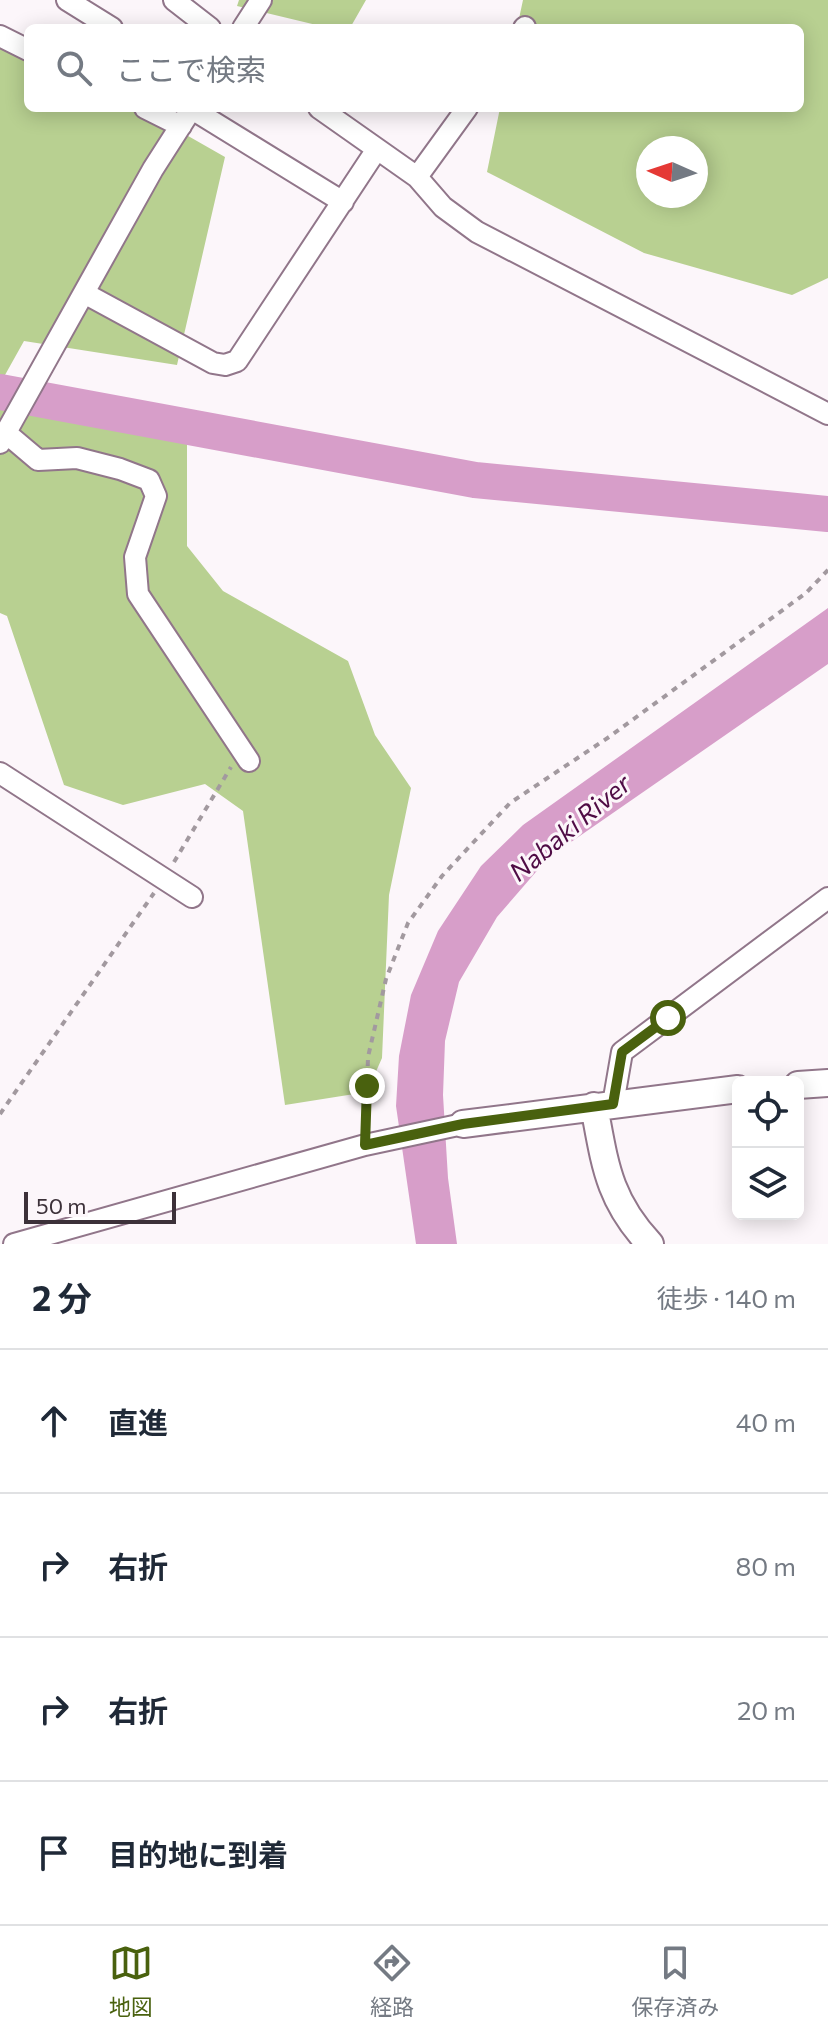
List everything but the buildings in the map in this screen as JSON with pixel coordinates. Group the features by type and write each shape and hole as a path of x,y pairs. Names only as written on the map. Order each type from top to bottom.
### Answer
{"street":[{"path":"67,0 106,24"},
{"path":"174,0 205,24"},
{"path":"246,24 261,0"},
{"path":"0,36 24,48"},
{"path":"325,112 417,177 443,207 477,232 828,414"},
{"path":"417,177 464,112"},
{"path":"245,755 138,594 135,557 156,496 149,480 77,458 38,460 6,433 188,114 343,202"},
{"path":"84,293 213,363 225,365 237,361 377,149"},
{"path":"0,773 192,897"},
{"path":"650,1244 618,1203 609,1181 604,1105 622,1052 828,898"},
{"path":"804,1085 828,1083"},
{"path":"14,1244 365,1145 463,1124 732,1090"}],"path":[{"path":"365,1145 368,1057 386,979 408,923 442,876 510,803 609,737 806,593 828,570"},
{"path":"0,1114 164,879 245,755"}],"green space":[{"path":"239,0 366,0 352,24 312,24 237,6"},
{"path":"523,0 828,0 828,278 792,295 644,253 487,172 499,112 804,112 804,24 518,24"},
{"path":"0,29 24,43 24,112 146,112 225,157 177,365 24,341 5,375 21,401 187,439 187,546 223,591 348,661 375,735 411,788 389,895 382,1058 367,1092 285,1105 243,811 205,784 123,805 64,785 7,616 0,613"}],"water":[{"name":"Nabaki River","path":"828,608 828,664 548,858 497,917 459,982 445,1041 443,1095 448,1178 457,1244 416,1244 396,1106 399,1056 411,995 438,931 481,866 523,825"}],"waterway":[{"path":"0,392 475,480 828,514"}],"route":[{"path":"367,1086 365,1145 463,1124 613,1104 622,1052 668,1018"}]}
